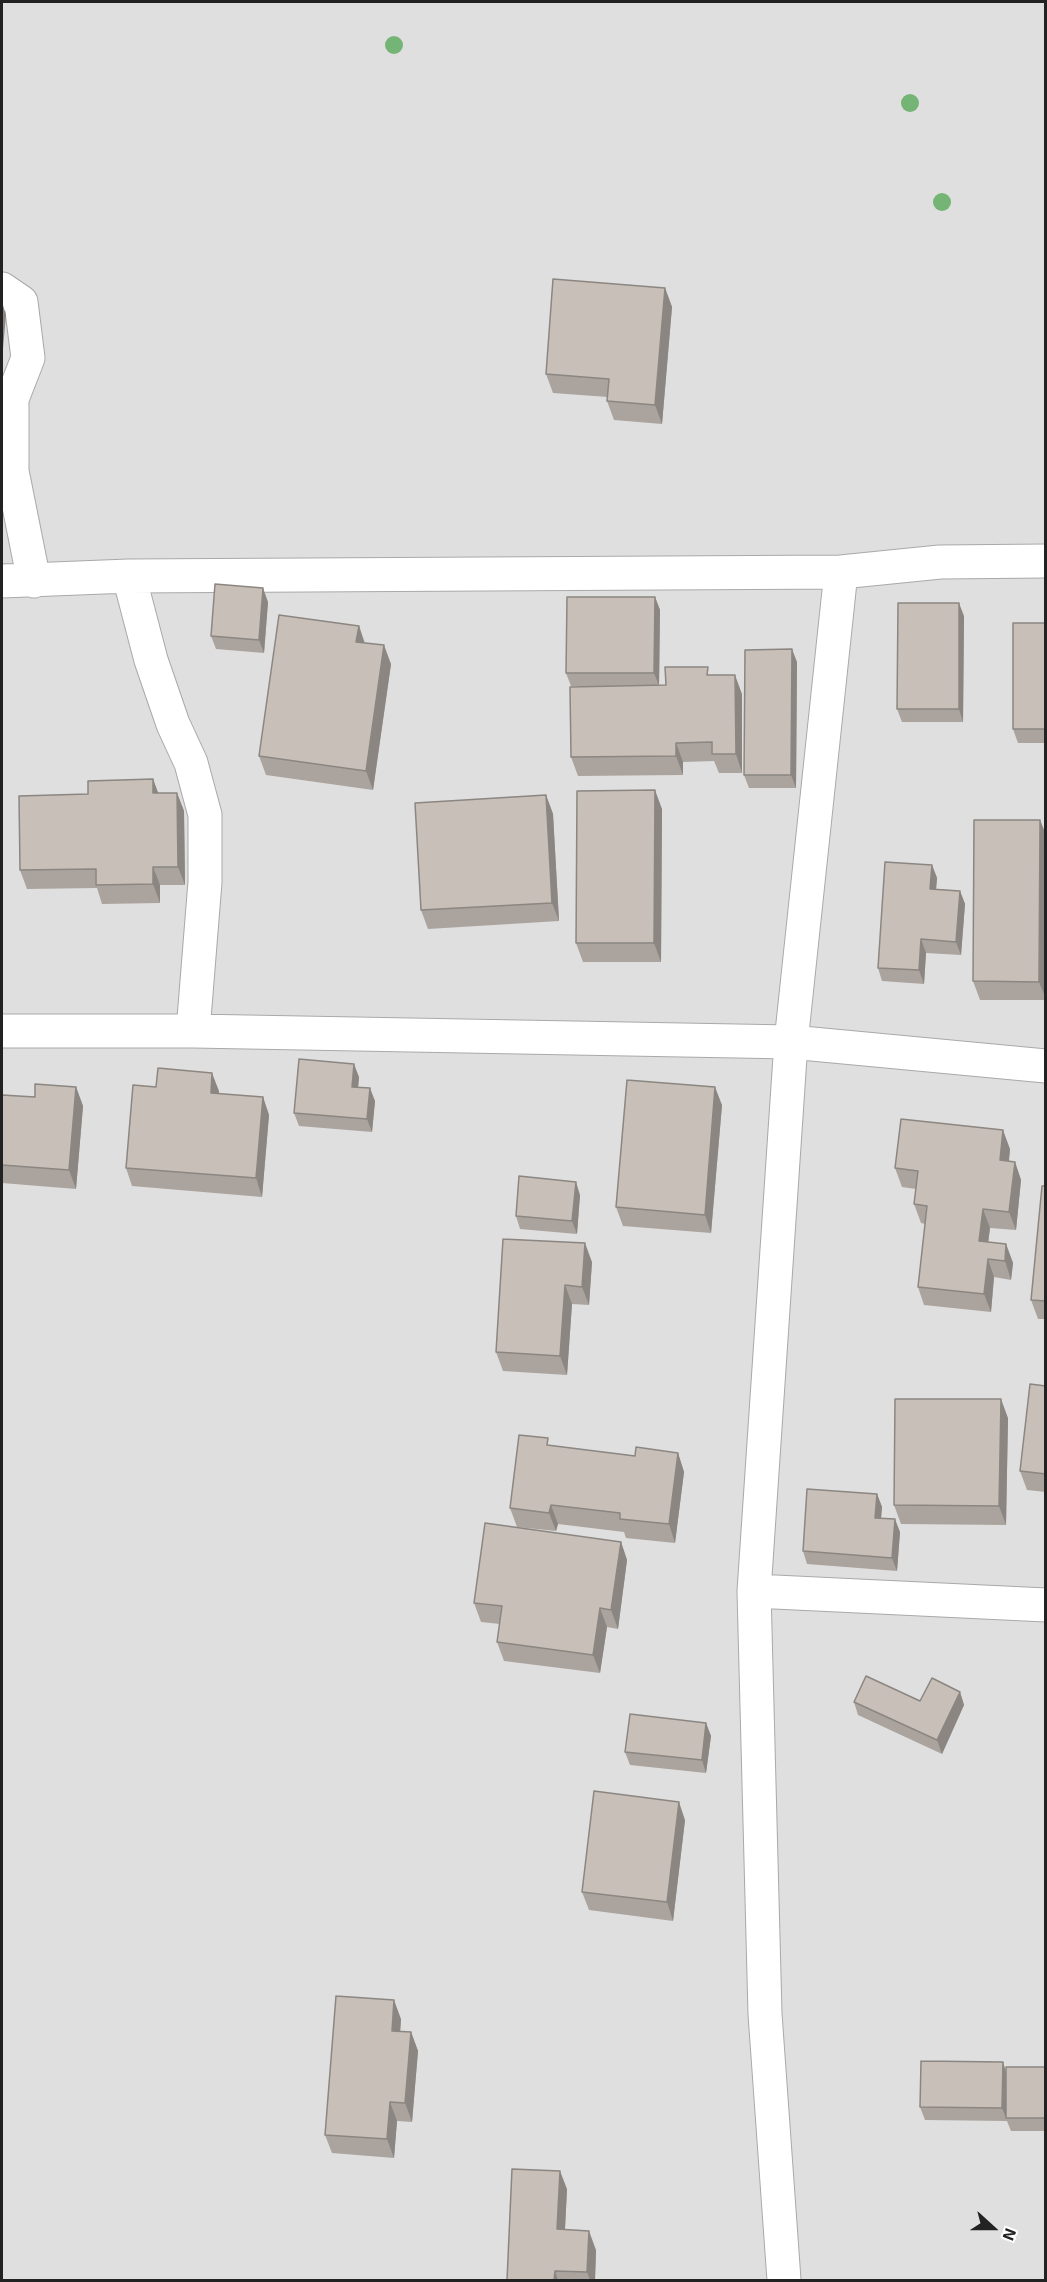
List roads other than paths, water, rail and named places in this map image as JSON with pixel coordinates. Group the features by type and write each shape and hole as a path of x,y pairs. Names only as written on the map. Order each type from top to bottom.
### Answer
{"street":[{"path":"2,289 21,302 28,358 12,399 12,471 34,581"},
{"path":"2,581 129,576 841,572 940,562 1046,561"},
{"path":"784,2280 765,2014 754,1591 791,1042 841,572"},
{"path":"129,576 151,660 173,724 190,763 205,815 205,882 193,1031"},
{"path":"2,1031 193,1031 791,1042 1046,1066"},
{"path":"754,1591 1046,1605"}]}
